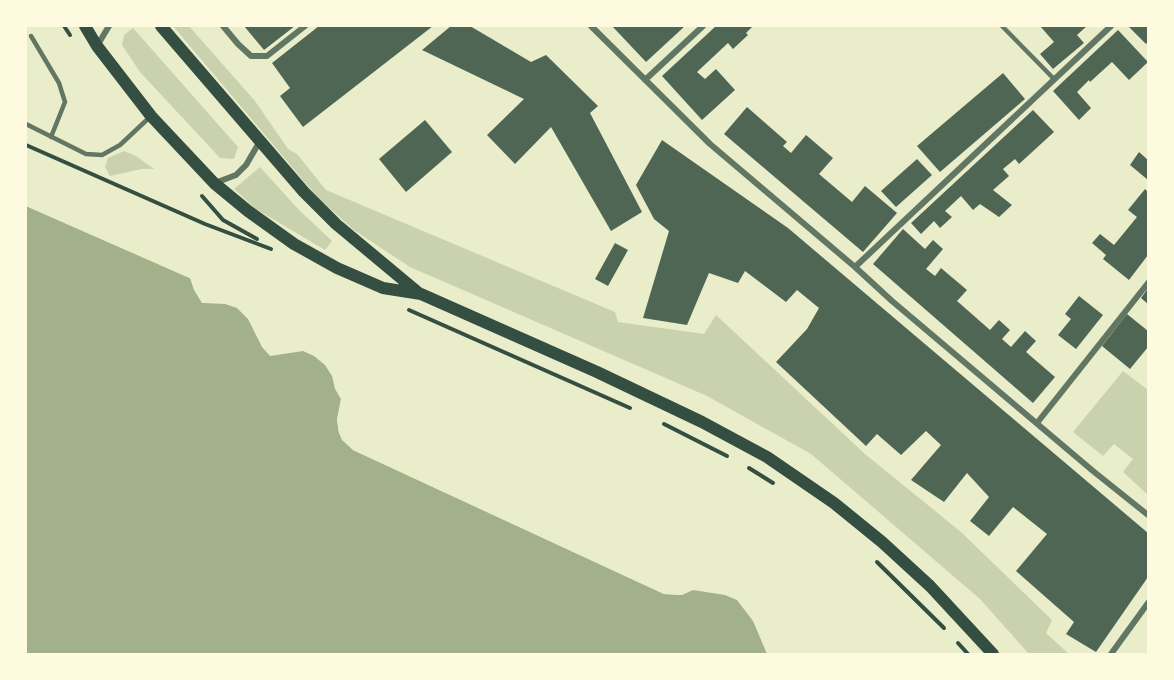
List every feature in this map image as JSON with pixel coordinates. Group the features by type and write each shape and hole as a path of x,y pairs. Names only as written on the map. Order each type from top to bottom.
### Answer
{"main road":[{"path":"85,26 97,46 151,116 214,183 294,244 337,268 383,288 420,294 669,406 767,458 834,503 882,542 930,586 993,654"},
{"path":"161,26 304,192 336,224 420,294"}],"street":[{"path":"97,46 109,26"},
{"path":"223,26 238,45 251,56 267,56 305,26"},
{"path":"591,26 710,144 892,301 1149,515"},
{"path":"645,80 703,26"},
{"path":"855,267 1111,26"},
{"path":"214,183 236,175 246,165 261,140"},
{"path":"1037,423 1149,284"},
{"path":"1111,654 1149,603"}],"lane":[{"path":"1002,26 1054,79"},
{"path":"31,36 59,82 65,102 51,136"},
{"path":"26,124 86,154 102,154 120,145 151,116"}],"path":[{"path":"26,145 205,224 275,250"},
{"path":"409,309 637,411"},
{"path":"657,421 736,461"},
{"path":"746,466 782,489"},
{"path":"876,561 949,633"},
{"path":"956,640 968,654"}],"shaded area":[{"path":"173,26 189,26 255,101 288,149 297,154 326,190 615,312 618,322 704,334 716,315 865,454 961,532 1052,620 1046,633 1069,654 1029,654 980,599 811,454 707,396 410,267 354,230 319,199"},
{"path":"133,28 238,147 234,159 220,158 140,72 122,45 124,35"},
{"path":"124,151 136,156 154,169 142,169 110,176 105,167 108,158"},
{"path":"260,167 298,209 332,241 325,250 256,209 234,189"},
{"path":"26,206 190,278 202,303 225,304 237,308 248,319 262,347 270,356 303,351 314,356 325,365 332,376 335,389 341,399 337,420 339,433 353,450 664,594 682,595 693,590 725,595 737,600 753,621 767,654 26,654"},
{"path":"1123,371 1148,390 1148,495 1123,472 1133,459 1114,444 1103,456 1073,432"}],"pier":[{"path":"26,203 191,275 194,280 26,206"},
{"path":"341,399 344,399 340,420 342,433 344,439 354,448 665,591 682,592 696,587 682,595 664,594 353,450 342,440 339,433 337,420"}],"building":[{"path":"244,26 295,26 264,50"},
{"path":"319,26 433,26 303,127 280,96 290,88 272,63"},
{"path":"451,26 470,26 531,62 546,55 598,106 590,113 642,212 611,231 551,127 515,164 487,135 524,99 422,50"},
{"path":"612,26 685,26 646,62"},
{"path":"716,26 753,26 746,33 748,35 733,49 728,43 697,72 705,79 716,69 735,90 702,120 662,76"},
{"path":"1040,26 1087,26 1077,35 1084,43 1053,69 1040,54 1054,42"},
{"path":"1128,26 1148,26 1148,42 1146,44"},
{"path":"1118,30 1148,62 1129,80 1112,62 1090,82 1089,80 1077,92 1091,108 1079,120 1053,91"},
{"path":"1003,73 1025,99 940,172 917,146"},
{"path":"747,107 787,142 783,146 791,153 806,135 833,158 819,174 852,202 865,186 897,213 863,252 724,134"},
{"path":"1033,110 1054,132 1019,164 1015,159 1003,169 1009,176 993,190 1012,205 999,217 980,204 973,210 961,196 945,211 952,217 940,228 934,221 921,234 911,223"},
{"path":"425,120 452,152 406,192 379,159"},
{"path":"662,140 788,228 1148,533 1148,577 1096,652 1066,634 1074,622 1016,571 1047,534 1013,507 989,536 970,521 989,497 967,473 944,502 911,480 941,445 926,431 901,455 877,434 866,446 776,362 807,329 819,308 797,290 786,302 745,271 738,283 709,273 687,325 643,318 669,231 654,219 636,185"},
{"path":"1139,152 1148,160 1148,180 1130,165"},
{"path":"917,159 932,175 896,207 881,191"},
{"path":"1145,189 1148,192 1148,255 1129,280 1103,259 1106,255 1092,243 1100,234 1114,245 1137,217 1128,210"},
{"path":"903,229 925,249 933,240 943,249 926,269 935,276 941,268 967,290 957,301 990,330 999,320 1010,330 1002,339 1011,347 1025,331 1036,341 1026,352 1055,377 1033,403 873,264"},
{"path":"615,243 628,250 608,286 595,279"},
{"path":"1148,288 1148,304 1141,298"},
{"path":"1079,296 1103,315 1076,349 1058,335 1071,319 1065,314"},
{"path":"1127,314 1148,331 1148,347 1130,369 1102,346"}]}
